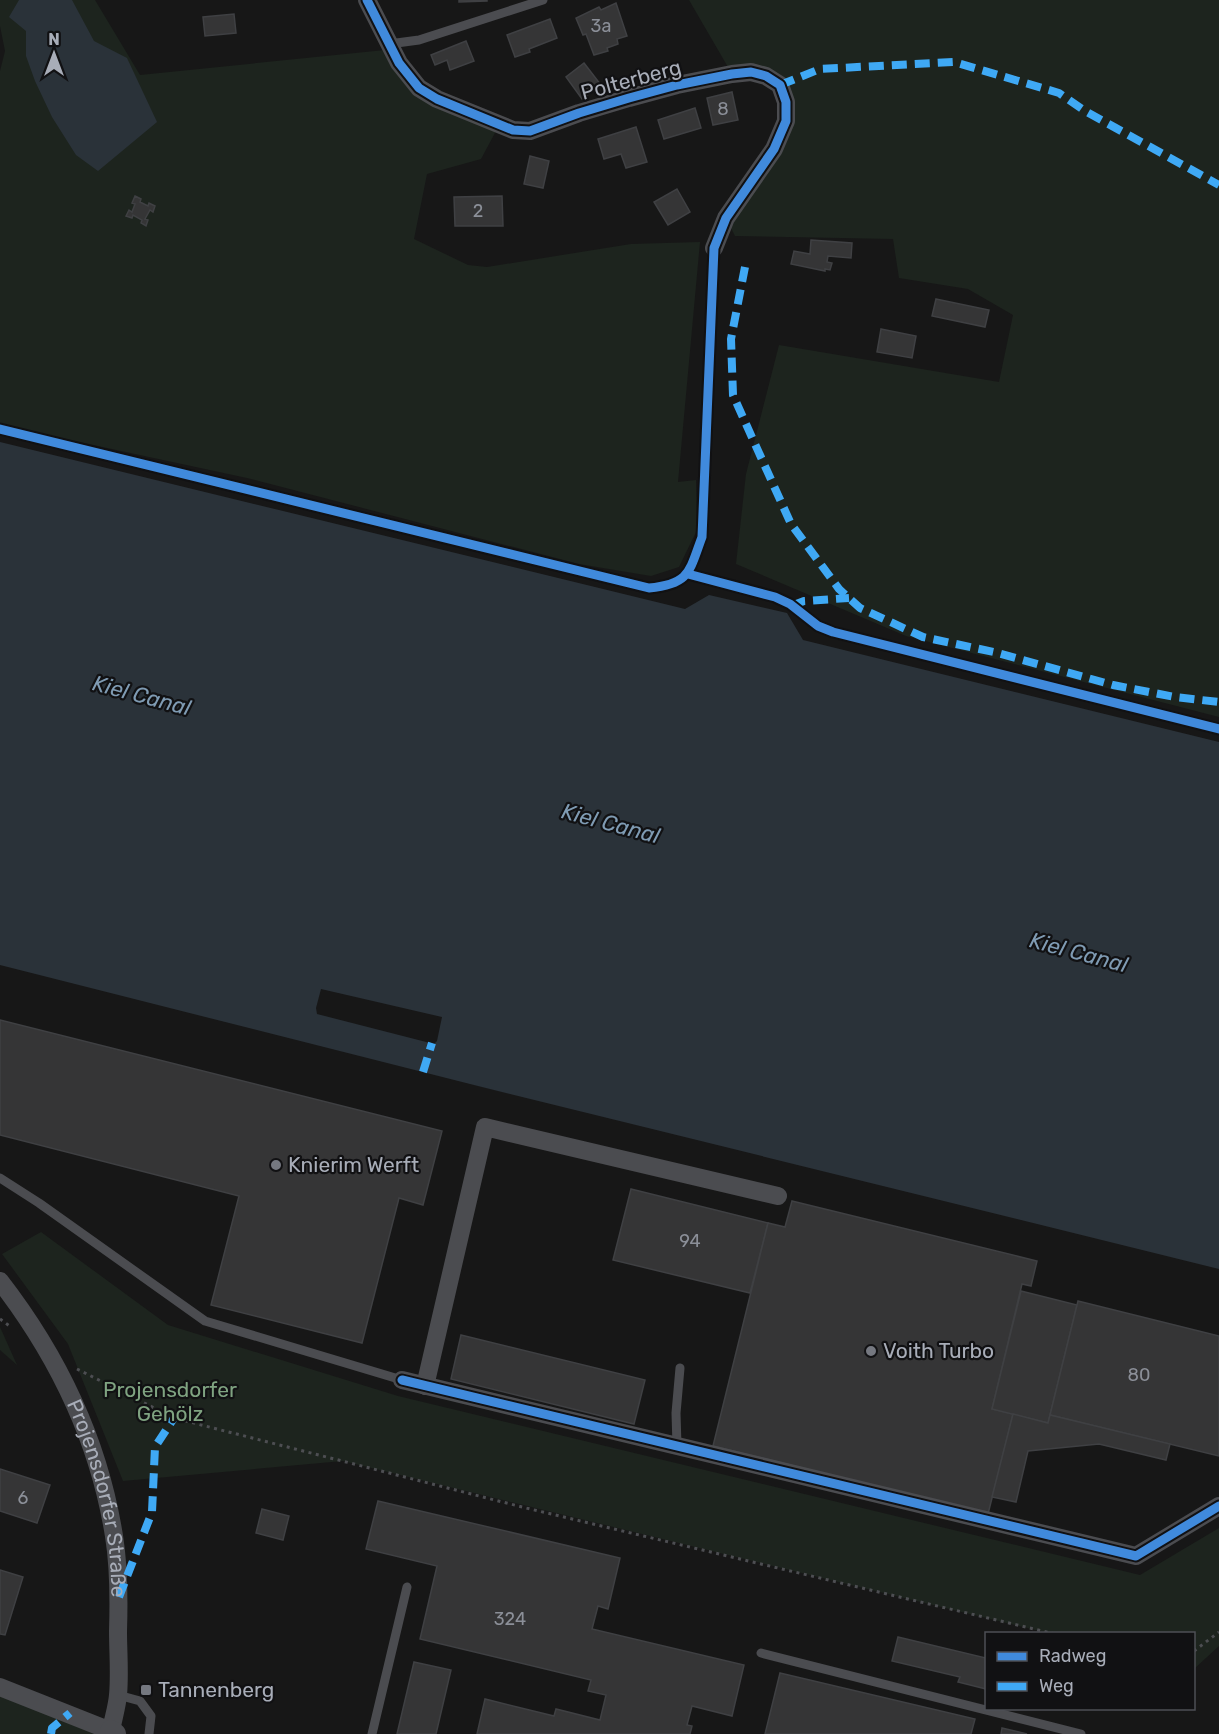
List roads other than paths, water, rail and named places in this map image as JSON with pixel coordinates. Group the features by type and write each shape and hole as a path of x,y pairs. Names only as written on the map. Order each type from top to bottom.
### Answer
{"street":[{"name":"Polterberg","path":"367,0 399,63 419,88 437,99 513,130 530,131 579,113 677,85 741,73 751,72 766,76 780,85 786,102 786,121 774,150 726,218 714,248"},
{"path":"425,1386 485,1127 778,1196"},
{"name":"Projensdorfer Straße","path":"0,1281 23,1310 74,1400 102,1474 115,1538 119,1597 118,1695 113,1732"},
{"path":"402,1380 1136,1556 1219,1506"},
{"path":"0,1687 113,1732"}],"lane":[{"path":"510,0 510,11"},
{"path":"389,44 419,40 543,0"},
{"path":"0,1178 206,1321 402,1380"},
{"path":"677,1446 676,1413 680,1368"},
{"path":"372,1734 407,1587"},
{"path":"761,1653 985,1710"},
{"path":"118,1695 140,1701 151,1716 150,1734"},
{"path":"986,1710 1081,1734"}],"water":[{"path":"19,0 72,0 94,41 127,58 157,122 98,171 76,155 52,117 35,81 26,56 26,31 9,17"},
{"name":"Kiel Canal","path":"0,442 685,609 709,595 787,613 803,640 1219,742 1219,1269 0,965"}],"place":[{"name":"Knierim Werft","path":"276,1165"},
{"name":"Voith Turbo","path":"871,1351"},
{"name":"Tannenberg","path":"146,1690"}],"park label":[{"name":"Projensdorfer Gehölz","path":"170,1402"}]}
